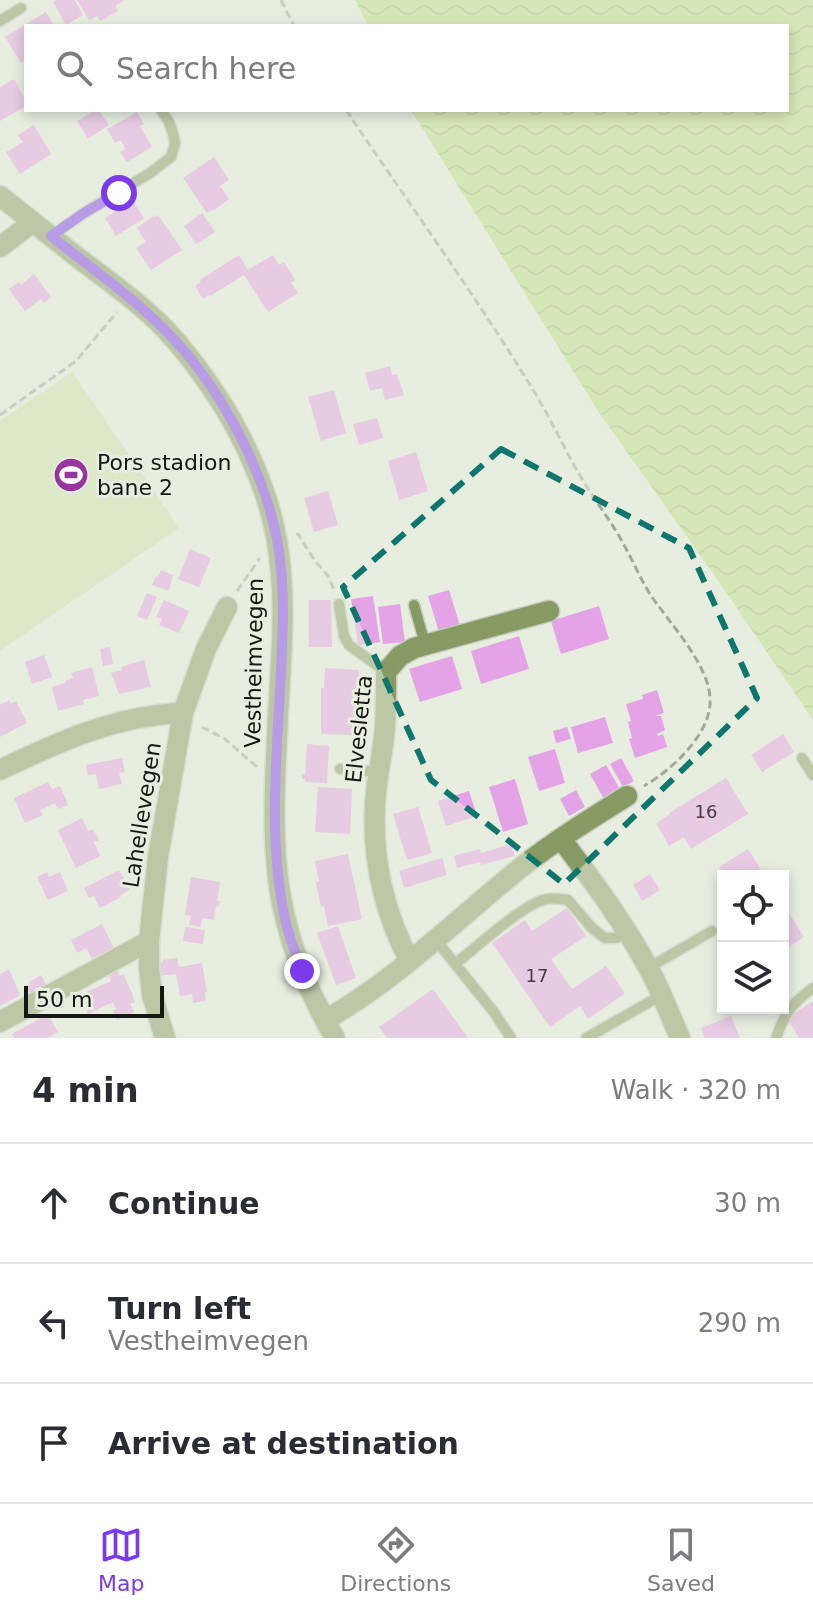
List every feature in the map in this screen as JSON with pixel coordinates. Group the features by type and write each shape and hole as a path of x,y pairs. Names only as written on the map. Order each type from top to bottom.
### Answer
{"street":[{"name":"Vestheimvegen","path":"0,196 130,297 165,329 218,397 259,479 277,540 282,601 276,848 285,921 302,971 330,1029"},
{"path":"0,247 33,222"},
{"name":"Lahellevegen","path":"165,1038 152,995 149,967 158,857 183,713 206,649 227,607"},
{"name":"Elvesletta","path":"409,960 397,937 384,898 378,866 375,811 385,727 386,672 400,656 425,644 549,611"},
{"path":"0,770 62,740 118,722 183,713"},
{"path":"330,1029 356,1003 522,866 627,796"},
{"path":"561,839 611,906 648,968 662,995 672,1036"},
{"path":"0,1022 149,941"}],"lane":[{"path":"0,21 21,8"},
{"path":"51,236 171,157 174,137 162,112"},
{"path":"339,604 344,636 349,645 386,672"},
{"path":"414,605 425,644"},
{"path":"802,758 813,775"},
{"path":"340,769 379,772"},
{"path":"456,963 520,913 543,900 554,898 568,900 605,938 616,938 627,932"},
{"path":"648,968 712,931"},
{"path":"435,939 511,1038"},
{"path":"776,1038 784,1015 813,988"},
{"path":"586,1038 662,995"}],"path":[{"path":"281,0 293,24"},
{"path":"347,112 535,394 650,593 697,660 707,684 710,704 705,723 687,751 662,776 627,796"},
{"path":"0,415 76,361 130,297"},
{"path":"227,607 248,573 277,540 298,534 328,576 339,604"},
{"path":"183,713 202,728 225,739 276,783"}],"highlighted area":[{"path":"501,449 689,548 757,698 564,884 431,780 343,587"}],"shaded area":[{"name":"Pors stadion bane 2","path":"72,372 179,528 0,651 0,421"}],"water":[{"path":"355,0 813,0 813,720 598,411 412,112 789,112 789,24 367,24"}],"building":[{"path":"75,0 83,15 65,24 53,2"},
{"path":"77,0 125,0 115,6 118,11 100,21 97,16 89,20"},
{"path":"46,12 53,24 26,24"},
{"path":"24,25 24,61 21,63 5,37"},
{"path":"14,79 24,97 24,107 0,121 0,87"},
{"path":"92,112 100,112 109,125 88,139 77,121"},
{"path":"137,112 144,124 140,126 152,147 127,162 120,152 126,149 120,140 115,143 107,129"},
{"path":"34,125 51,154 20,174 6,152 23,142 18,135"},
{"path":"214,157 229,180 220,186 229,199 207,213 183,178"},
{"path":"133,201 144,218 116,236 105,218"},
{"path":"202,213 215,232 196,244 184,226"},
{"path":"158,215 182,250 151,270 136,248 146,242 137,228"},
{"path":"239,255 248,270 273,255 279,265 284,262 295,280 291,283 298,293 268,312 244,275 203,299 195,286"},
{"path":"34,274 51,297 44,303 41,299 25,311 9,289 19,282 21,285"},
{"path":"390,366 392,375 397,374 404,395 385,400 382,388 370,391 365,373"},
{"path":"334,390 346,433 321,441 308,397"},
{"path":"377,418 383,438 359,445 353,424"},
{"path":"416,452 428,491 399,500 388,461"},
{"path":"328,491 338,525 314,532 304,498"},
{"path":"190,549 211,558 199,587 178,579"},
{"path":"161,570 173,575 169,591 152,585"},
{"path":"449,590 460,626 439,632 428,596"},
{"path":"147,593 157,597 147,620 137,616"},
{"path":"373,596 380,642 358,645 351,599"},
{"path":"164,600 189,611 179,633 159,625 162,619 156,617"},
{"path":"309,600 331,600 332,647 309,647"},
{"path":"400,604 405,642 383,644 378,607"},
{"path":"599,606 609,639 561,654 551,621"},
{"path":"519,636 529,669 481,684 471,651"},
{"path":"110,647 113,664 103,666 100,649"},
{"path":"44,655 52,677 32,684 25,662"},
{"path":"452,656 462,689 420,702 409,669"},
{"path":"144,660 151,687 119,694 111,673"},
{"path":"92,667 99,696 58,711 52,687 73,678 71,673"},
{"path":"325,668 359,670 356,735 321,734 321,688 324,688"},
{"path":"657,690 664,713 655,716 661,716 665,730 657,734 663,734 667,747 635,758 629,739 632,738 628,722 631,721 626,704 643,699 642,695"},
{"path":"9,700 11,704 16,701 27,723 0,737 0,705"},
{"path":"605,717 613,743 578,753 571,727"},
{"path":"567,727 571,739 556,743 553,731"},
{"path":"783,734 794,752 762,772 751,755"},
{"path":"307,744 329,746 327,783 305,782 302,779 302,774 305,775"},
{"path":"555,749 565,783 539,791 528,757"},
{"path":"122,758 125,772 119,773 122,784 99,789 96,774 88,775 86,765"},
{"path":"621,758 634,781 623,787 610,764"},
{"path":"606,765 620,789 604,799 590,774"},
{"path":"726,778 748,814 691,849 684,837 669,846 656,823"},
{"path":"515,779 528,824 503,832 489,787"},
{"path":"48,782 52,789 60,786 68,805 58,809 55,803 40,810 43,815 25,823 14,798"},
{"path":"318,787 352,789 350,834 315,832"},
{"path":"576,790 585,807 569,816 560,799"},
{"path":"469,791 477,816 446,826 438,801"},
{"path":"418,807 432,853 407,860 393,814"},
{"path":"82,818 88,831 93,829 99,840 94,842 100,856 76,868 58,830"},
{"path":"511,844 515,856 457,868 454,856 480,849 481,853"},
{"path":"748,849 761,870 721,870 719,867"},
{"path":"348,854 362,919 328,926 316,882 319,881 315,861"},
{"path":"442,858 447,875 404,888 399,871"},
{"path":"119,870 130,890 100,908 94,896 89,898 84,888"},
{"path":"47,872 49,877 60,872 68,891 48,900 37,877"},
{"path":"650,874 660,890 642,901 633,885"},
{"path":"191,877 220,882 217,901 220,901 214,920 202,918 201,927 189,925 191,916 185,915"},
{"path":"567,908 586,936 551,959 572,989 606,966 625,993 588,1019 580,1006 550,1027 492,943 525,920 532,931"},
{"path":"789,913 804,937 789,947"},
{"path":"102,924 114,948 112,951 92,959 86,948 77,953 71,940"},
{"path":"338,926 356,978 336,985 317,933"},
{"path":"185,927 205,930 203,944 183,941"},
{"path":"177,958 179,967 202,963 206,1001 193,1003 192,994 180,996 176,974 159,976 157,963"},
{"path":"9,969 20,995 0,1006 0,974"},
{"path":"117,969 120,976 123,974 133,995 135,1002 130,1004 134,1012 117,1020 113,1002 88,1014 79,995 111,981 108,974"},
{"path":"41,975 48,988 32,997 26,986"},
{"path":"433,989 468,1038 387,1038 379,1027"},
{"path":"813,1001 813,1038 799,1038 787,1018"},
{"path":"48,1014 58,1032 47,1038 14,1038 12,1034"},
{"path":"731,1016 740,1038 705,1038 701,1028"}],"place":[{"name":"Pors stadion bane 2","path":"71,475"}],"route":[{"path":"119,193 51,236 130,297 165,329 192,360 218,397 259,479 277,540 282,601 276,848 285,921 302,971"}]}
